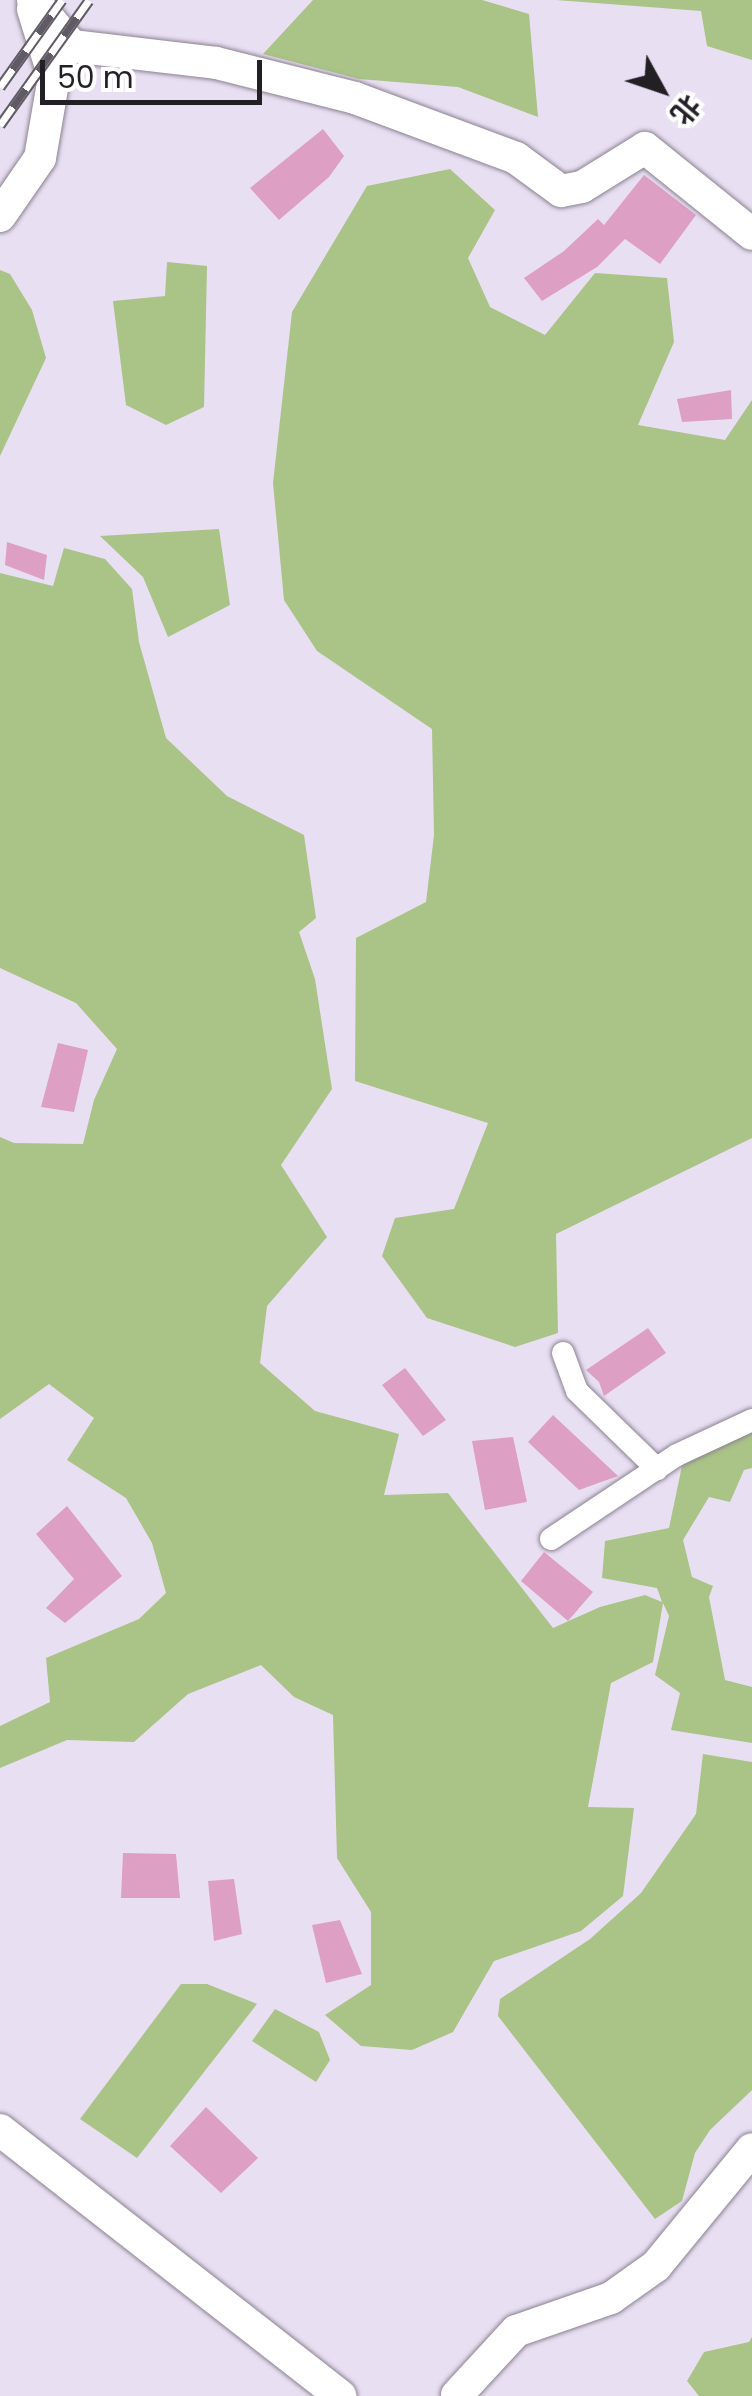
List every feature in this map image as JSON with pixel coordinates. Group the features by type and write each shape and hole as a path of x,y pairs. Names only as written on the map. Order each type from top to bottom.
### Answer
{"street":[{"path":"0,216 40,158 54,77 32,0"},
{"path":"32,0 72,46 216,63 355,98 516,158 561,191 582,187 645,148 752,234"},
{"path":"563,1353 577,1391 657,1469"},
{"path":"551,1539 657,1469 752,1420"},
{"path":"0,2130 340,2396"},
{"path":"457,2395 516,2331 611,2298 656,2266 752,2148"}],"green space":[{"path":"313,0 482,0 529,14 538,117 458,87 359,79 263,54"},
{"path":"556,0 752,0 752,60 707,46 701,11"},
{"path":"450,169 495,210 468,258 490,307 545,335 595,273 667,278 674,342 638,425 725,440 752,400 752,1138 556,1234 558,1333 515,1347 427,1318 382,1256 395,1218 454,1209 488,1123 355,1081 356,938 426,902 434,835 432,729 317,651 284,600 273,483 292,312 367,186"},
{"path":"167,262 207,266 204,407 166,425 126,405 113,301 165,296"},
{"path":"0,270 10,274 32,310 46,358 0,456"},
{"path":"219,529 230,605 168,637 143,577 100,536"},
{"path":"64,548 105,559 132,589 139,642 166,738 227,796 304,835 316,918 299,932 315,979 332,1089 281,1165 327,1237 267,1306 260,1363 315,1411 399,1434 384,1495 448,1493 553,1628 600,1607 645,1595 662,1602 657,1588 602,1578 605,1541 669,1528 682,1466 752,1420 752,1468 744,1470 730,1502 709,1497 683,1540 692,1577 713,1586 709,1597 725,1680 752,1687 752,1743 671,1730 680,1693 655,1675 669,1616 663,1603 653,1662 611,1683 588,1807 634,1808 623,1896 581,1931 494,1961 453,2032 412,2050 361,2046 325,2015 371,1985 371,1912 337,1858 333,1715 294,1697 261,1665 188,1694 134,1742 67,1740 0,1768 0,1726 50,1702 46,1658 139,1619 166,1593 152,1543 126,1498 67,1460 94,1418 49,1384 0,1419 0,1137 14,1143 83,1144 94,1100 117,1049 76,1003 0,968 0,573 53,586"},
{"path":"703,1754 752,1762 752,2090 710,2130 695,2153 682,2201 655,2219 498,2016 500,1999 590,1939 641,1893 696,1814"},
{"path":"181,1984 207,1984 257,2004 137,2158 80,2119"},
{"path":"275,2009 319,2032 330,2060 316,2082 252,2041"},
{"path":"752,2337 752,2396 699,2396 687,2381 704,2352 749,2342"}],"building":[{"path":"323,129 344,156 329,177 279,220 250,188"},
{"path":"644,175 696,215 660,264 625,239 597,267 542,301 524,278 564,251 598,219 604,225"},
{"path":"731,390 732,419 682,422 677,399"},
{"path":"7,542 47,555 44,580 5,565"},
{"path":"58,1043 88,1050 74,1112 41,1107"},
{"path":"648,1328 666,1353 604,1396 599,1382 586,1370"},
{"path":"405,1368 446,1420 423,1436 382,1385"},
{"path":"553,1415 618,1476 579,1490 528,1442"},
{"path":"513,1437 527,1502 485,1510 472,1441"},
{"path":"67,1506 122,1576 65,1623 46,1608 74,1579 36,1534"},
{"path":"544,1552 593,1592 568,1621 521,1581"},
{"path":"123,1853 176,1854 180,1898 121,1898"},
{"path":"234,1879 242,1934 214,1941 208,1881"},
{"path":"340,1920 362,1974 326,1983 312,1925"},
{"path":"206,2107 258,2158 221,2193 170,2146"}],"railway":[{"path":"0,87 62,0"},
{"path":"0,125 89,0"}]}
